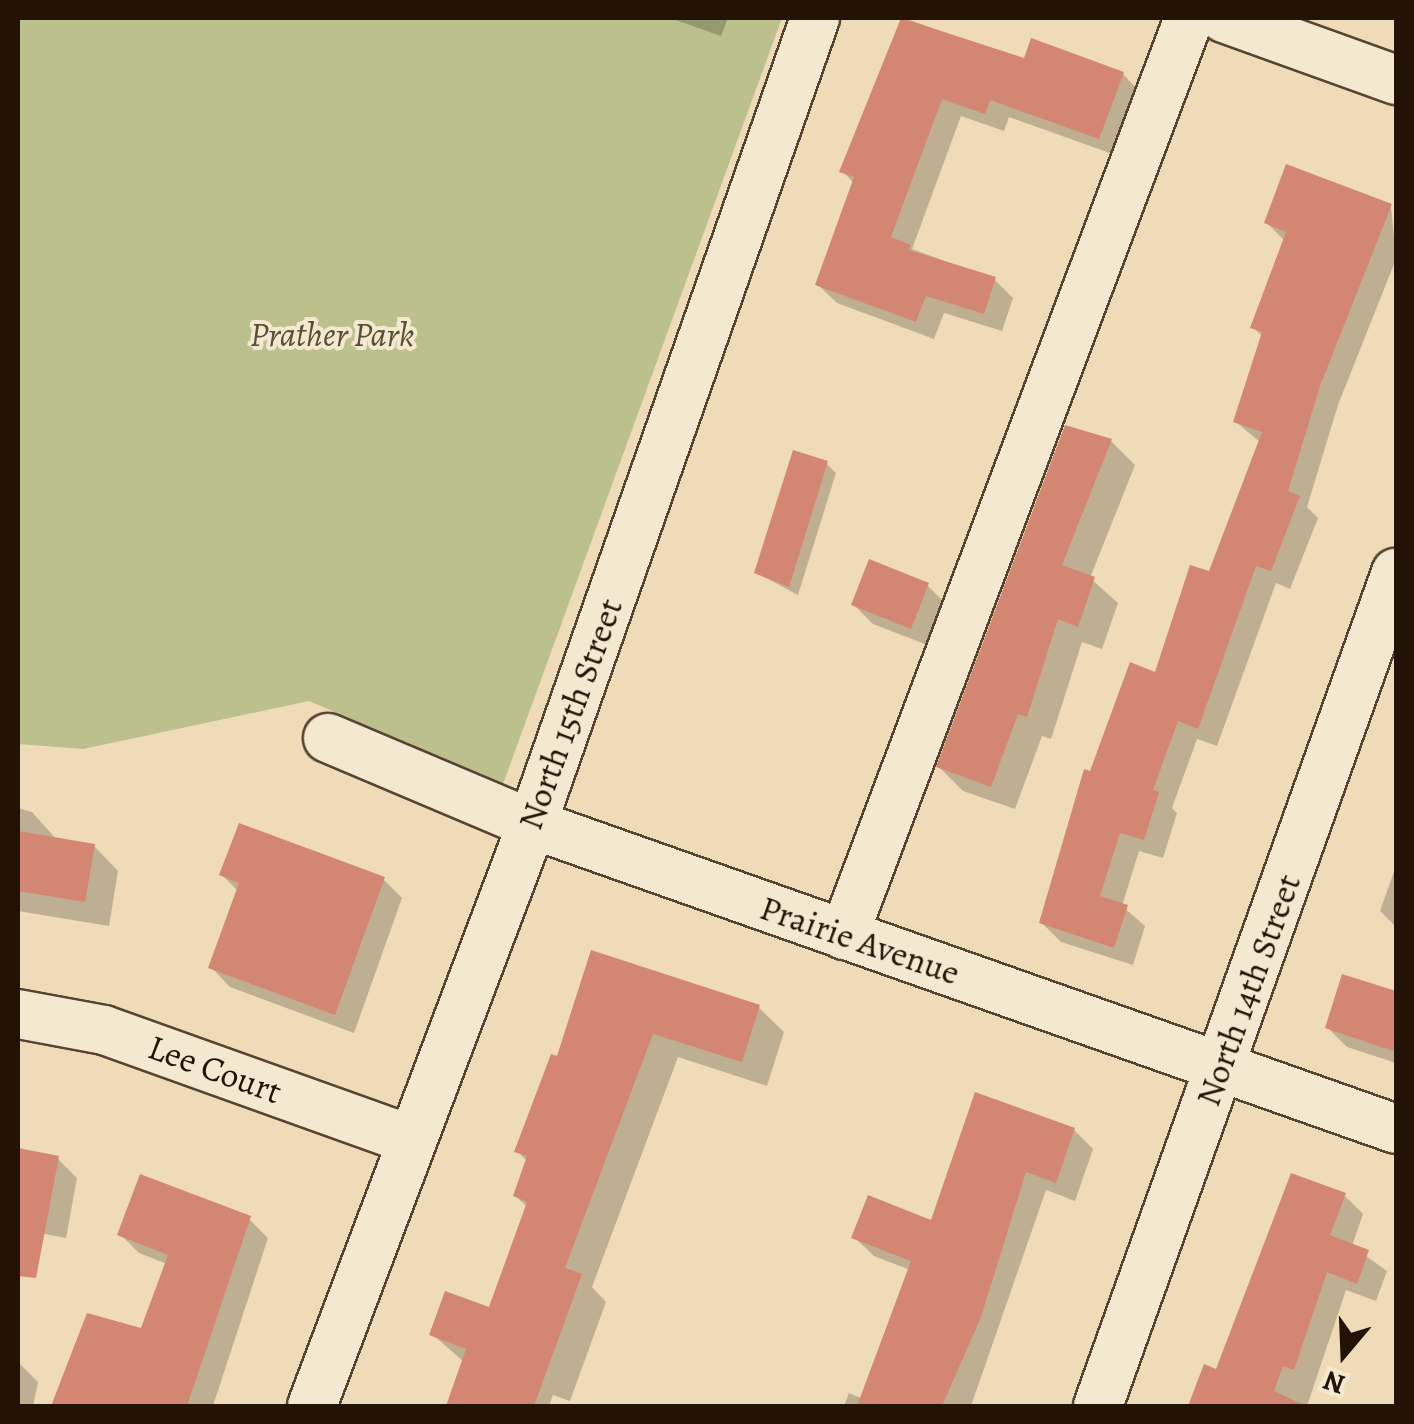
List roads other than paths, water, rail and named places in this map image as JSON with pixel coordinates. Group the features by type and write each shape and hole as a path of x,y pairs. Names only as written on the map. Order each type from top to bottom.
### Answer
{"street":[{"name":"North 15th Street","path":"312,1406 408,1139 532,824 815,18"},
{"path":"844,934 1189,18"},
{"path":"1224,18 1396,80"},
{"name":"North 14th Street","path":"1098,1406 1396,572"},
{"name":"Prairie Avenue","path":"328,738 532,824 1396,1129"},
{"name":"Lee Court","path":"18,1014 104,1030 408,1139"}],"park label":[{"name":"Prather Park","path":"332,334"}]}
